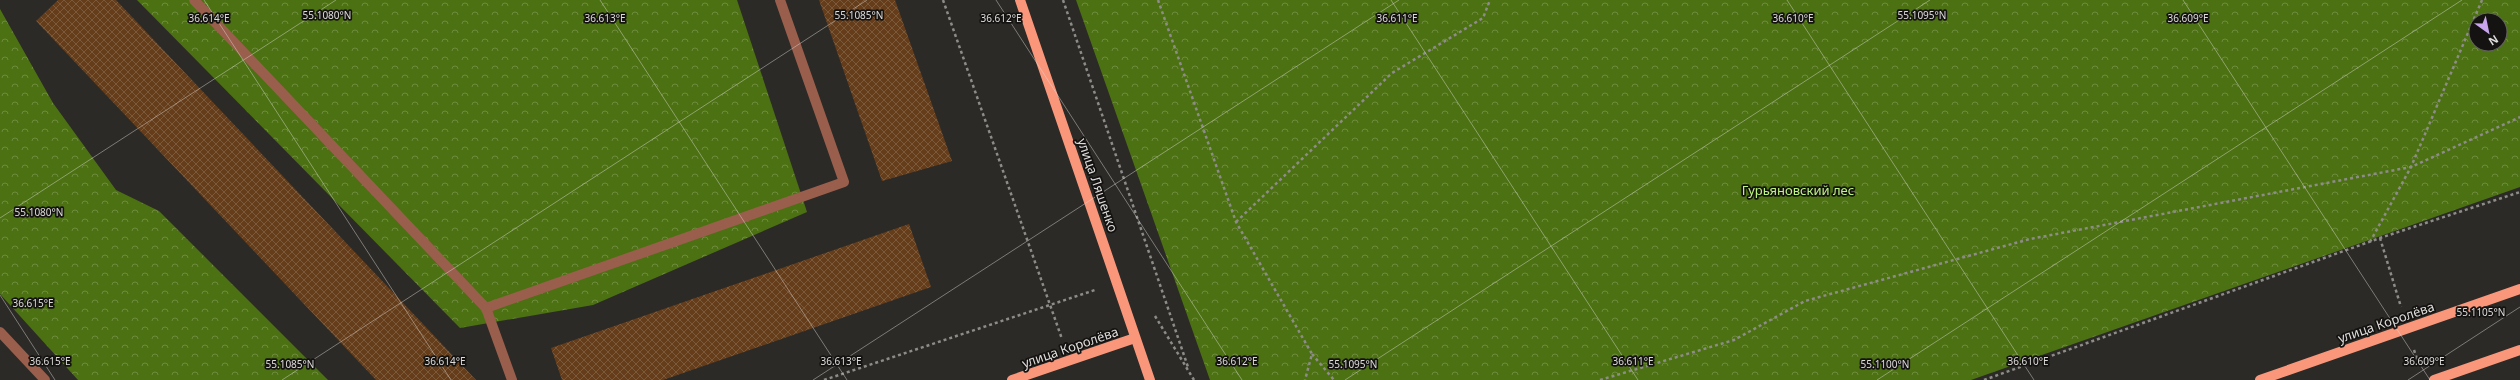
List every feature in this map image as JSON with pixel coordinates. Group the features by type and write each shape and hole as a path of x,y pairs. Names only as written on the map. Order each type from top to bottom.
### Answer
{"main road":[{"name":"улица Ляшенко","path":"1020,0 1150,380"},
{"name":"улица Королёва","path":"2260,380 2520,289"},
{"name":"улица Королёва","path":"1012,380 1136,338"},
{"path":"2434,380 2520,350"}],"lane":[{"path":"194,0 486,308 512,380"},
{"path":"486,308 844,182 780,0"},
{"path":"0,332 45,380"}],"path":[{"path":"943,0 1051,303"},
{"path":"1063,0 1189,372"},
{"path":"1158,0 1236,222 1312,354 1334,380"},
{"path":"1236,222 1392,73 1483,18 1490,0"},
{"path":"2370,243 2411,168 2482,0"},
{"path":"1602,380 1734,340 1805,301 2030,239 2411,168 2520,117"},
{"path":"1984,380 2370,243 2520,192"},
{"path":"824,380 1051,303 1118,284"},
{"path":"1153,313 1194,380"},
{"path":"1305,380 1312,354"}],"green space":[{"path":"137,0 737,0 807,212 593,305 460,328"},
{"name":"Гурьяновский лес","path":"1076,0 2520,0 2520,187 1971,380 1210,380"},
{"path":"0,9 53,103 116,190 159,211 328,380 78,380 0,294"}],"building":[{"path":"58,0 116,0 476,380 376,380 36,21"},
{"path":"819,0 895,0 952,161 882,181"},
{"path":"909,224 931,287 663,380 562,380 551,348"}]}
